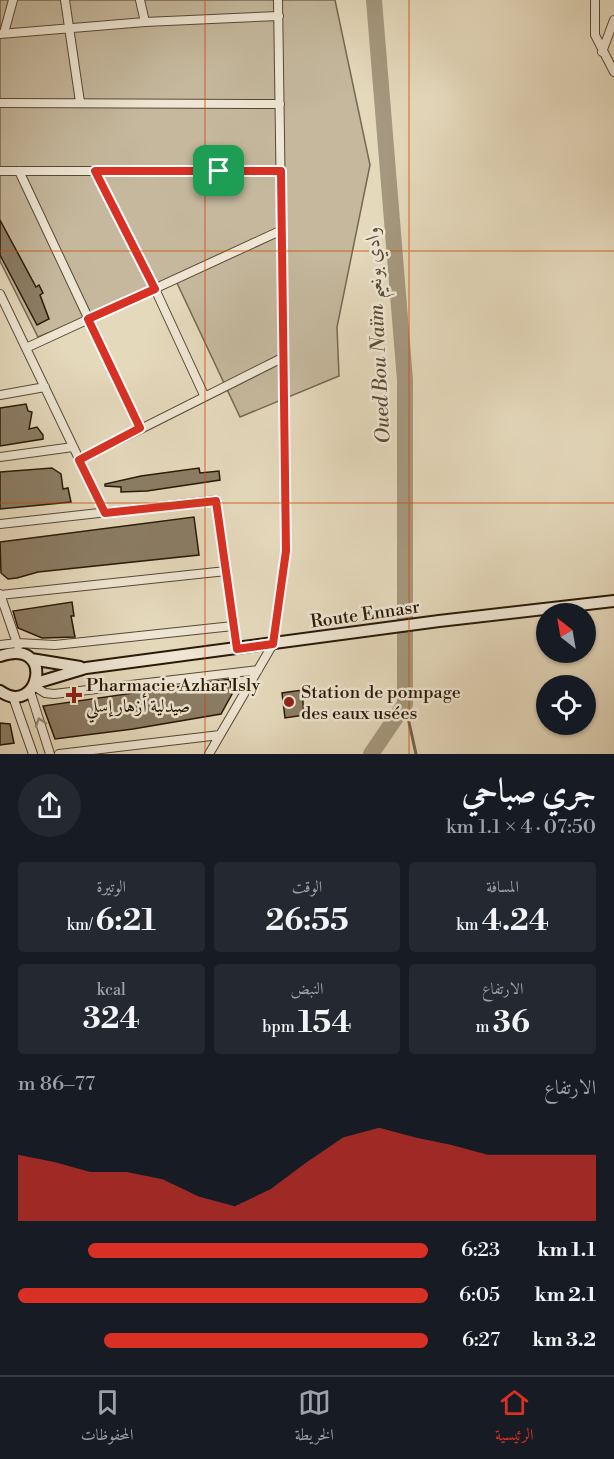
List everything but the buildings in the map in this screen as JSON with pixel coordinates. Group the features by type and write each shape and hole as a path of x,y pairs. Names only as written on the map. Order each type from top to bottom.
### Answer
{"main road":[{"name":"Route Ennasr","path":"5,696 86,668 439,621 614,601"},
{"path":"0,656 19,648 37,670 33,687"},
{"name":"Route Ennasr","path":"31,660 86,668"}],"street":[{"path":"13,0 2,34 145,22 279,16"},
{"path":"65,0 80,102"},
{"path":"140,0 145,22"},
{"path":"209,754 273,644 286,551 278,0"},
{"path":"595,0 594,28 602,52 614,72"},
{"path":"602,52 614,20"},
{"path":"0,103 280,104"},
{"path":"0,171 281,171"},
{"path":"19,171 140,428"},
{"path":"95,171 155,289 204,395"},
{"path":"26,348 282,230"},
{"path":"0,294 4,307 105,513"},
{"path":"79,460 204,395 284,357"},
{"path":"0,395 45,387"},
{"path":"0,457 73,447"},
{"path":"0,524 216,500 237,649"},
{"path":"19,648 0,595 226,571"},
{"path":"0,645 19,648 233,626"},
{"path":"33,687 45,693 54,694 258,670"},
{"path":"33,687 50,754"},
{"path":"5,696 33,754"},
{"path":"59,754 122,751 220,735"}],"shaded area":[{"path":"0,0 335,0 370,165 337,327 339,376 240,417 176,281 38,337 0,261"}],"waterway":[{"name":"Oued Bou Naïm وادي بونعيم","path":"371,754 405,704 405,380 374,0"},
{"path":"405,704 416,754"}],"place":[{"name":"Pharmacie Azhar Isly صيدلية أزهار إسلي","path":"74,695"},
{"name":"Station de pompage des eaux usées","path":"289,702"}],"route":[{"path":"95,171 219,171 281,171 286,551 273,644 237,649 216,501 105,513 79,460 140,428 88,319 155,289 95,171"}]}
